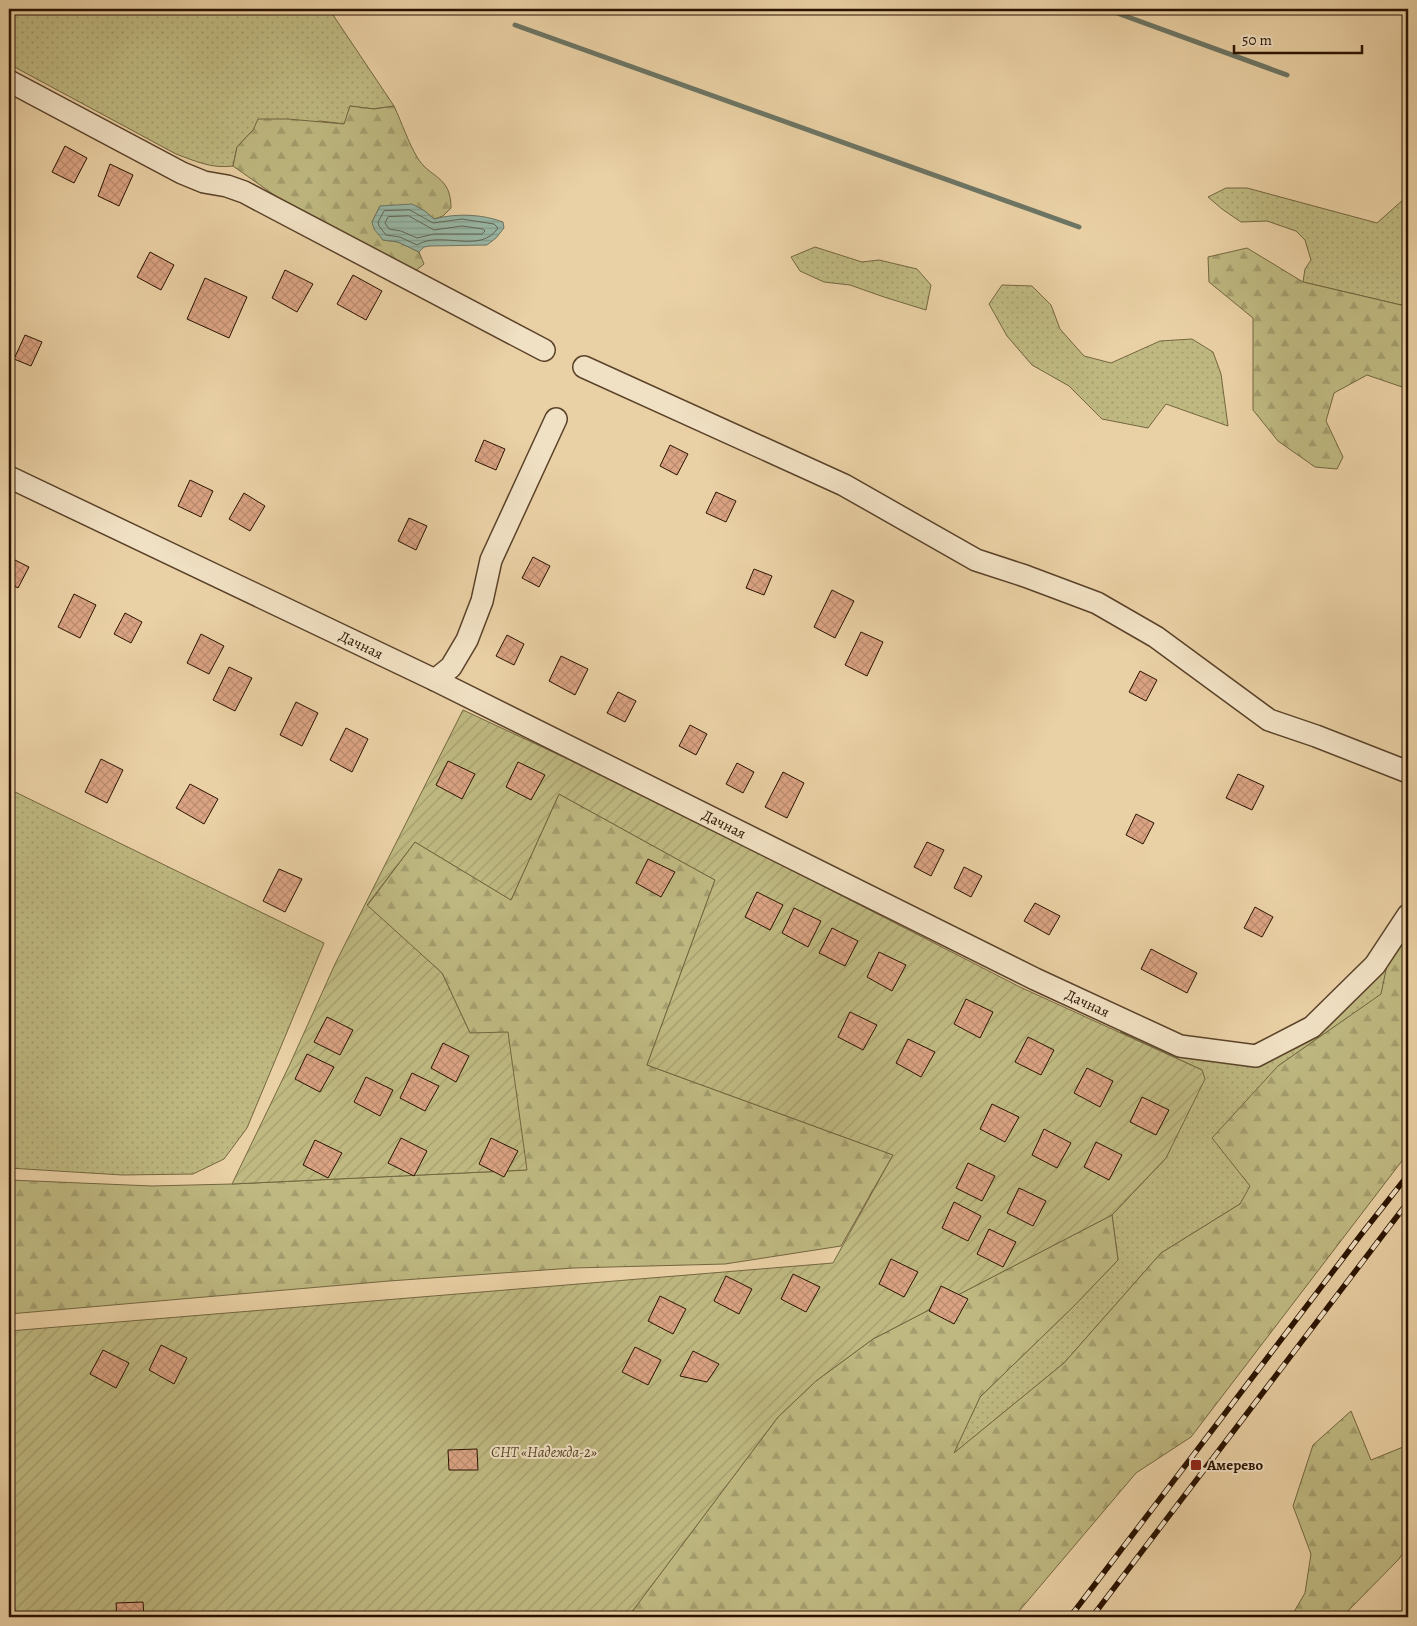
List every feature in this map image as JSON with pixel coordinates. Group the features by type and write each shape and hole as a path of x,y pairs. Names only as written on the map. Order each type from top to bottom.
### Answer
{"street":[{"path":"9,81 182,173 204,182 227,186 244,192 544,350"},
{"path":"584,367 844,485 976,560 1097,603 1156,638 1269,720 1408,772"},
{"path":"435,680 451,667 467,640 482,601 491,560 556,419"},
{"name":"Дачная","path":"9,477 435,680 1035,979"},
{"path":"454,689 599,752 1035,979 1106,1014 1180,1046 1256,1056 1312,1027 1374,966 1408,922"},
{"path":"1374,966 1408,915"}],"green space":[{"path":"9,9 329,9 394,106 374,109 350,106 345,124 320,121 253,130 237,147 233,166 225,167 204,164 176,154 9,64"},
{"path":"350,106 374,109 394,106 417,157 448,189 451,208 443,216 434,219 420,209 403,205 380,206 372,222 383,240 398,242 419,252 424,264 414,272 375,249 294,209 233,166 237,147 253,130 258,119 288,119 344,124"},
{"path":"1408,185 1408,304 1401,305 1303,282 1305,269 1311,260 1305,240 1296,231 1267,221 1241,222 1208,197 1226,188 1247,188 1377,223 1404,199"},
{"path":"815,247 862,262 879,260 917,269 931,285 926,310 850,285 824,282 800,271 791,257"},
{"path":"1247,248 1303,282 1401,305 1408,304 1408,389 1367,375 1334,393 1326,421 1343,457 1337,469 1315,467 1278,441 1253,410 1253,318 1209,282 1208,257"},
{"path":"1002,285 1032,286 1051,305 1060,329 1084,356 1111,363 1160,341 1192,339 1213,352 1221,374 1228,426 1166,404 1148,428 1102,419 1069,386 1032,365 1007,336 989,304"},
{"name":"СНТ «Надежда-2»","path":"463,710 647,796 1020,987 1202,1070 1205,1079 1166,1158 1112,1215 873,1339 816,1381 778,1417 628,1617 9,1617 9,1331 833,1263 893,1155 647,1065 715,880 559,794 511,900 415,842 367,905 442,973 470,1033 508,1032 527,1170 232,1184 290,1064 335,964"},
{"path":"9,789 324,943 247,1128 224,1159 193,1174 122,1175 9,1168"},
{"path":"559,794 715,880 647,1065 893,1155 841,1246 725,1264 573,1268 389,1281 9,1314 9,1180 152,1186 526,1170 470,1033 442,973 367,906 415,842 511,900"},
{"path":"1408,928 1408,1153 1191,1437 1136,1473 1014,1617 628,1617 778,1417 816,1381 873,1339 1112,1215 1118,1260 1074,1306 980,1397 954,1453 1064,1363 1161,1253 1240,1204 1250,1186 1212,1138 1278,1066 1381,994 1391,946"},
{"path":"1391,946 1382,994 1278,1066 1251,1186 1240,1204 1161,1253 1064,1363 953,1454 980,1397 1074,1306 1118,1260 1112,1215 1166,1158 1202,1070 1120,1032 1197,1055 1272,1048"},
{"path":"1351,1411 1371,1460 1408,1445 1408,1545 1399,1559 1342,1617 1291,1617 1305,1593 1311,1554 1293,1506 1313,1445"}],"water":[{"path":"412,204 425,211 434,219 451,216 478,216 503,222 504,228 487,245 430,246 424,247 419,252 398,242 383,240 374,229 372,222 380,206"}],"building":[{"path":"65,146 87,158 74,183 52,172"},
{"path":"110,164 133,175 119,206 98,196"},
{"path":"150,252 174,265 161,290 137,277"},
{"path":"285,270 313,284 297,312 272,298"},
{"path":"353,275 382,291 366,320 337,304"},
{"path":"205,278 247,297 229,338 187,319"},
{"path":"9,280 15,283 9,295"},
{"path":"25,335 42,342 31,366 14,359"},
{"path":"484,440 505,449 496,470 475,461"},
{"path":"670,445 688,454 677,475 660,466"},
{"path":"190,480 213,491 201,517 178,506"},
{"path":"716,492 736,501 726,522 706,513"},
{"path":"244,493 265,506 250,531 229,519"},
{"path":"409,518 427,526 416,550 398,541"},
{"path":"533,557 550,566 539,587 522,578"},
{"path":"11,558 29,567 18,588 9,583 9,563"},
{"path":"754,569 772,576 764,595 746,588"},
{"path":"832,590 854,601 835,638 814,627"},
{"path":"74,594 96,605 80,638 58,627"},
{"path":"125,613 142,622 131,643 114,634"},
{"path":"861,632 883,642 867,676 845,665"},
{"path":"201,634 224,646 209,674 187,663"},
{"path":"507,635 524,644 514,665 496,656"},
{"path":"561,656 588,669 575,695 549,681"},
{"path":"229,667 252,678 235,711 213,700"},
{"path":"1140,671 1157,680 1146,701 1129,692"},
{"path":"618,692 636,701 625,722 607,713"},
{"path":"296,702 318,713 302,746 280,735"},
{"path":"690,725 707,734 696,755 679,746"},
{"path":"346,728 368,739 352,772 330,760"},
{"path":"101,759 123,770 107,803 85,792"},
{"path":"448,761 475,774 462,799 436,785"},
{"path":"518,762 545,775 531,800 506,787"},
{"path":"737,763 754,772 743,793 726,784"},
{"path":"783,772 804,783 787,818 765,807"},
{"path":"1238,774 1264,786 1252,810 1226,798"},
{"path":"190,784 218,799 204,824 176,808"},
{"path":"1136,814 1154,823 1143,844 1126,835"},
{"path":"927,842 944,850 931,876 914,867"},
{"path":"648,859 675,872 661,897 636,883"},
{"path":"964,867 982,876 971,897 954,888"},
{"path":"279,869 302,879 285,912 263,901"},
{"path":"757,892 783,905 770,930 745,917"},
{"path":"1035,903 1060,916 1049,935 1024,921"},
{"path":"1255,907 1273,917 1262,937 1244,928"},
{"path":"794,908 821,921 808,947 782,933"},
{"path":"832,928 858,941 845,966 819,953"},
{"path":"1151,949 1197,973 1187,993 1141,969"},
{"path":"879,952 906,965 892,991 867,977"},
{"path":"966,999 993,1012 980,1038 954,1024"},
{"path":"850,1012 877,1025 863,1050 838,1037"},
{"path":"327,1017 353,1030 340,1055 314,1042"},
{"path":"1028,1037 1054,1050 1041,1075 1015,1062"},
{"path":"908,1039 935,1052 921,1077 896,1063"},
{"path":"443,1043 469,1056 456,1082 431,1068"},
{"path":"307,1054 334,1067 320,1092 295,1079"},
{"path":"1087,1068 1113,1081 1100,1107 1074,1093"},
{"path":"412,1073 439,1086 425,1111 400,1098"},
{"path":"366,1077 393,1090 380,1116 354,1102"},
{"path":"1142,1097 1169,1110 1156,1135 1130,1122"},
{"path":"992,1104 1019,1117 1005,1142 980,1129"},
{"path":"1044,1129 1071,1143 1057,1168 1032,1155"},
{"path":"401,1138 427,1151 414,1176 388,1163"},
{"path":"491,1138 518,1151 504,1177 479,1164"},
{"path":"315,1140 342,1153 328,1178 303,1165"},
{"path":"1096,1142 1122,1155 1109,1180 1084,1167"},
{"path":"968,1163 995,1176 982,1201 956,1188"},
{"path":"1019,1188 1046,1201 1033,1226 1007,1213"},
{"path":"954,1202 981,1216 968,1241 942,1228"},
{"path":"989,1229 1016,1242 1003,1267 977,1254"},
{"path":"891,1259 918,1272 904,1297 879,1284"},
{"path":"793,1274 820,1287 806,1312 781,1299"},
{"path":"726,1276 752,1289 739,1314 714,1301"},
{"path":"941,1286 968,1299 954,1324 929,1311"},
{"path":"660,1296 686,1309 673,1334 648,1321"},
{"path":"161,1345 187,1358 174,1384 149,1370"},
{"path":"635,1347 661,1360 648,1385 622,1372"},
{"path":"103,1350 129,1363 116,1388 90,1374"},
{"path":"693,1351 719,1364 707,1382 680,1376"},
{"path":"477,1449 478,1470 449,1470 448,1450"},
{"path":"143,1602 144,1617 117,1617 116,1603"}],"waterway":[{"path":"1106,9 1287,75"},
{"path":"515,25 1079,227"}],"railway":[{"path":"1070,1617 1408,1175"},
{"path":"1092,1617 1408,1202"}],"place":[{"name":"Амерево","path":"1196,1465"}]}
